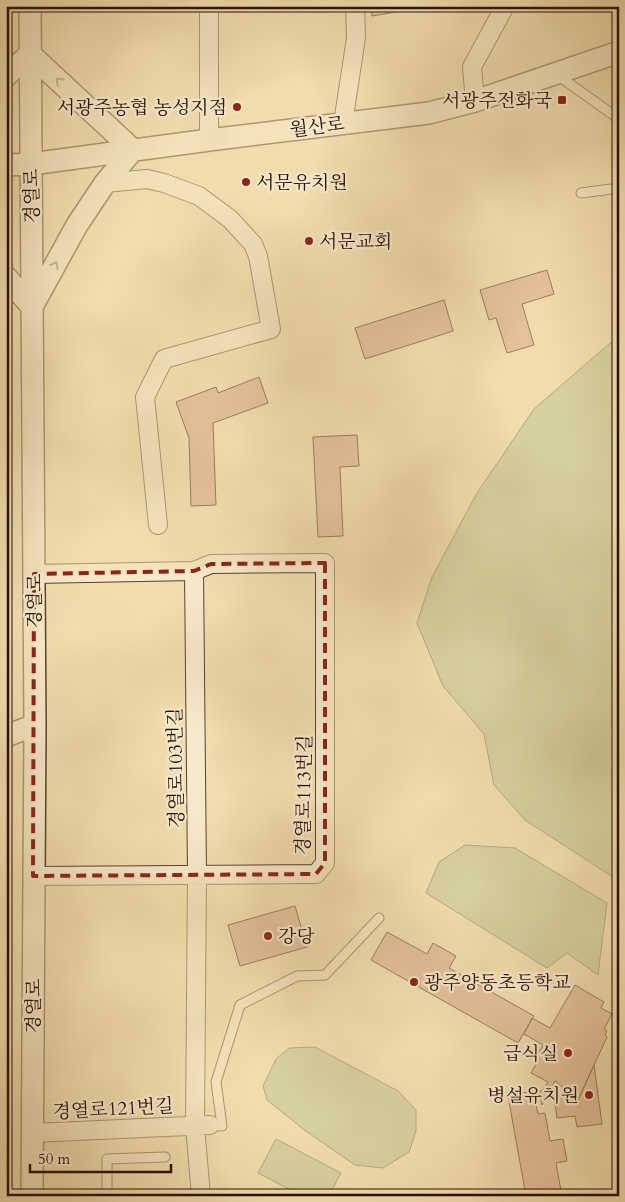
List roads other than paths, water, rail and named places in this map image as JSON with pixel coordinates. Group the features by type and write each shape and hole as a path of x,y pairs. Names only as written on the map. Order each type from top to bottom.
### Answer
{"street":[{"name":"경열로","path":"30,6 34,574 32,1196"},
{"path":"209,6 209,140"},
{"path":"343,123 356,38 355,6"},
{"path":"475,101 472,67 505,6"},
{"name":"월산로","path":"6,165 31,164 429,113 475,101 619,52"},
{"path":"6,76 30,54 133,150 77,225 32,308 6,277"},
{"path":"106,184 147,179 164,183 199,196 230,219 253,244 258,256 271,329 164,360 145,397 158,525"},
{"name":"경열로113번길","path":"33,876 316,874 325,863 325,563 211,564 194,571"},
{"path":"34,574 194,571"},
{"name":"경열로103번길","path":"194,571 202,1125"},
{"path":"6,736 34,725"},
{"name":"경열로121번길","path":"32,1133 202,1125 201,1196"}],"lane":[{"path":"556,74 619,119"},
{"path":"580,193 619,188"},
{"path":"202,1125 222,1126 216,1082 240,1005 297,976 325,975 379,918"},
{"path":"107,1196 107,1159 165,1157"}],"place":[{"name":"서광주전화국","path":"562,100"},
{"name":"서광주농협 농성지점","path":"237,107"},
{"name":"서문유치원","path":"246,182"},
{"name":"서문교회","path":"309,241"},
{"name":"강당","path":"268,936"},
{"name":"광주양동초등학교","path":"414,982"},
{"name":"급식실","path":"568,1053"},
{"name":"병설유치원","path":"589,1095"}]}
